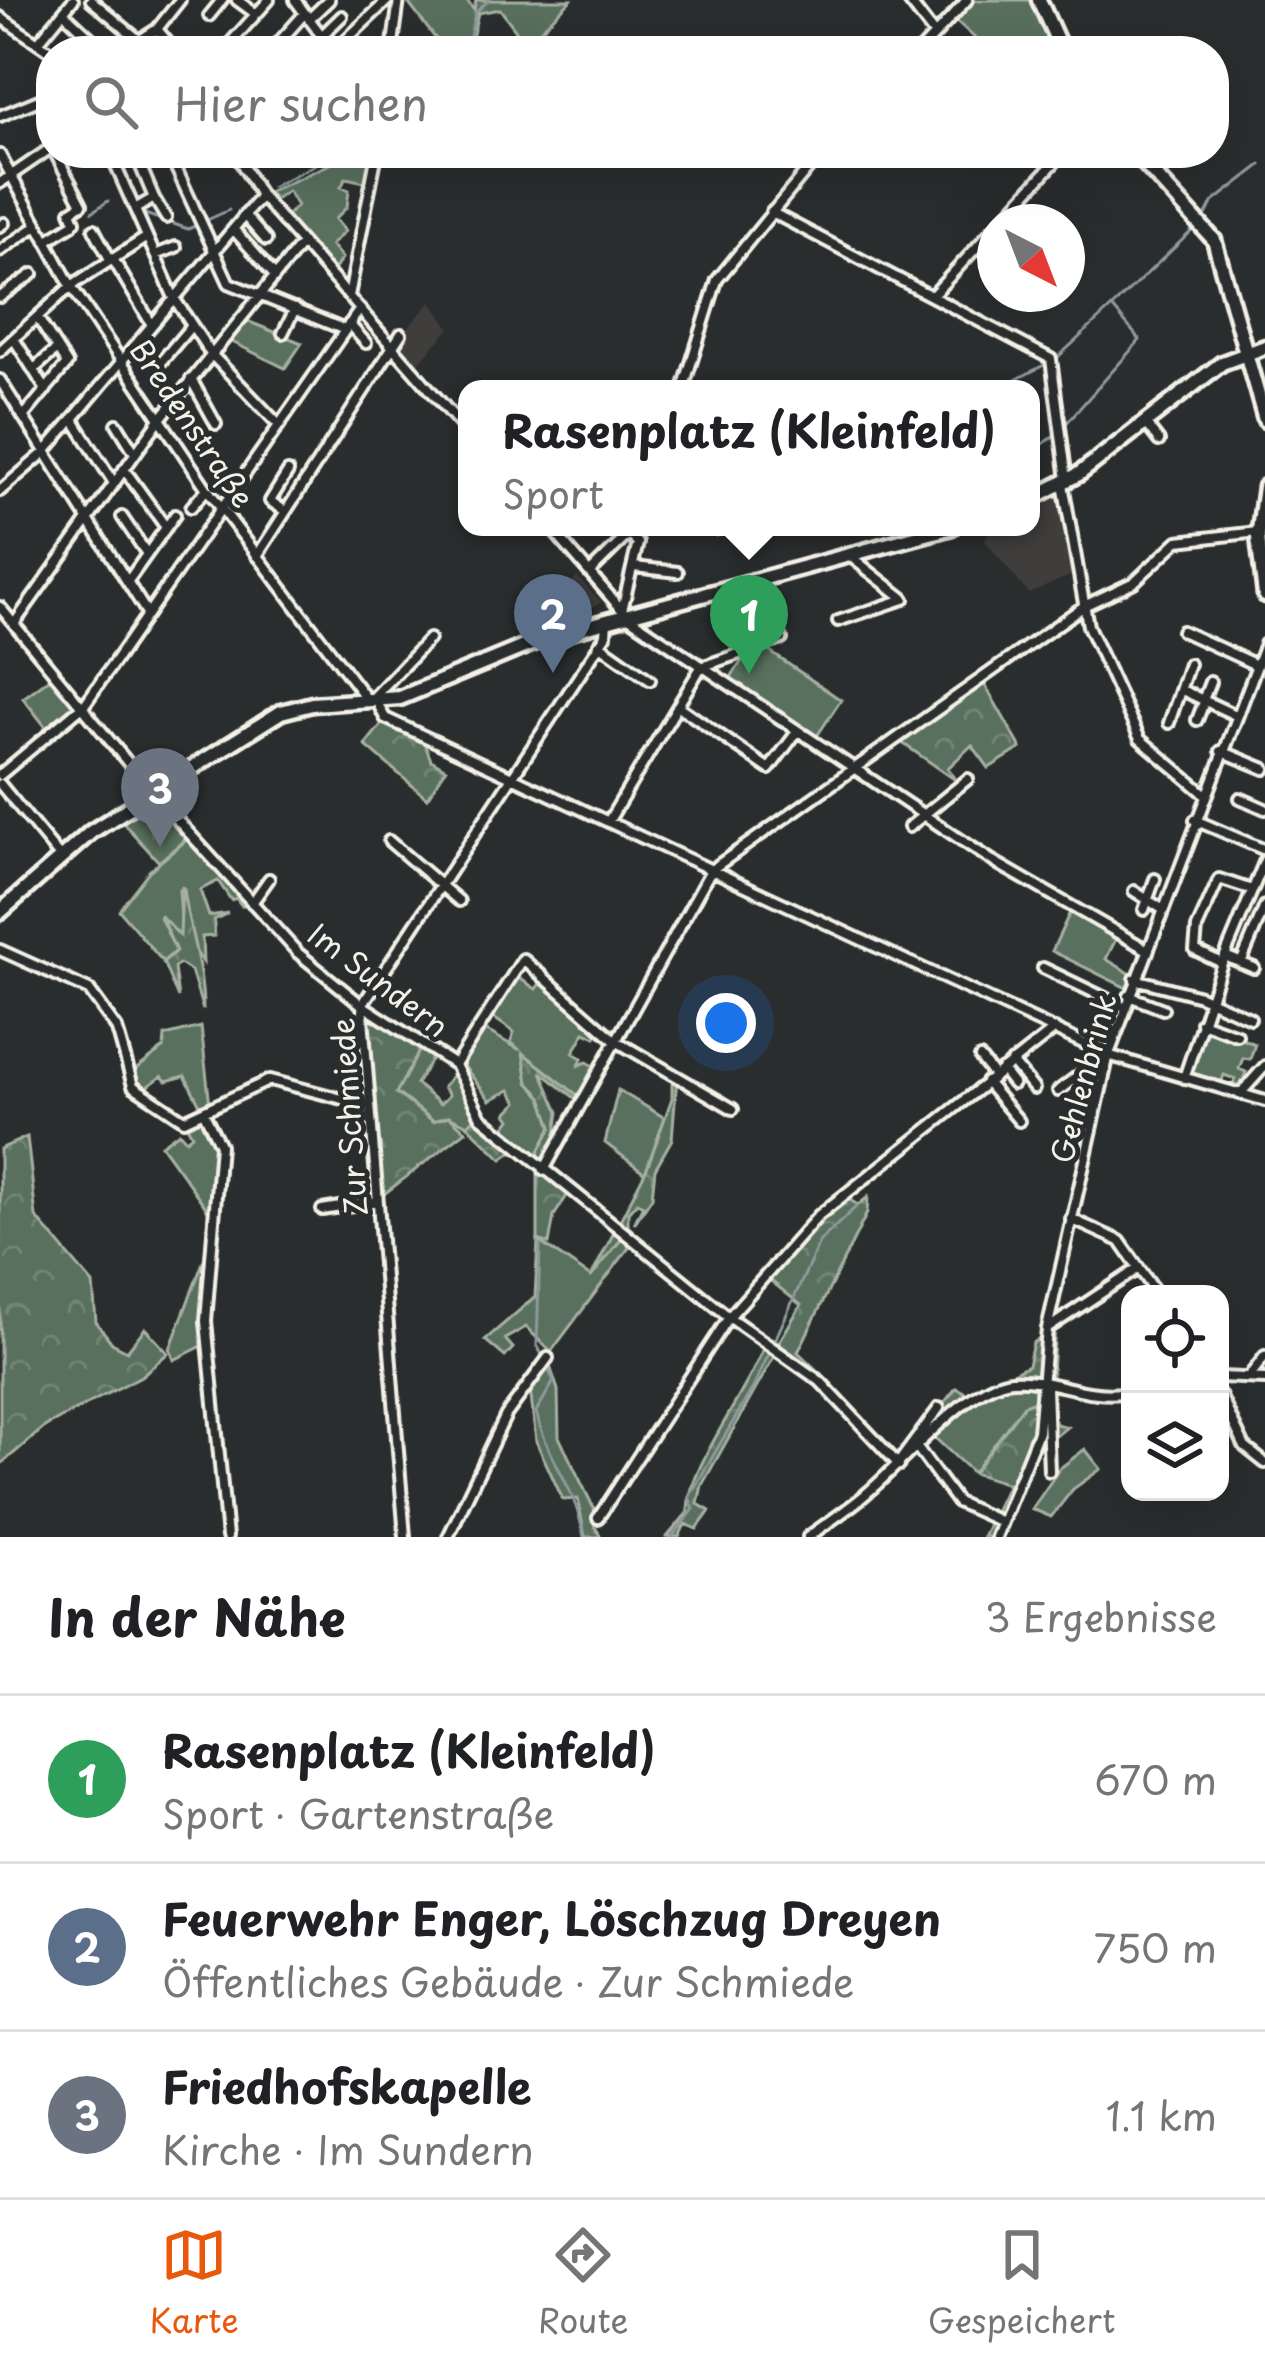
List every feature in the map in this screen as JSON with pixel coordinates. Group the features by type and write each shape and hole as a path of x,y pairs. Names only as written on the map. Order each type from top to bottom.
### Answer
{"main road":[{"path":"1039,0 1056,36"},
{"path":"1149,168 1209,230 1228,274 1265,420"},
{"path":"1040,495 1065,483 1222,363 1265,347"},
{"path":"1265,487 1258,532 1265,595"},
{"path":"0,913 61,859 152,792 281,712 420,692 548,638 625,613 920,536"}],"street":[{"path":"43,36 73,0"},
{"path":"92,0 134,36"},
{"path":"148,36 180,0"},
{"path":"209,16 222,0"},
{"path":"237,0 256,14"},
{"path":"236,36 269,0"},
{"path":"295,0 321,36 342,16"},
{"path":"285,36 328,0"},
{"path":"350,36 388,0"},
{"path":"394,36 399,0"},
{"path":"908,0 935,35 968,0"},
{"path":"63,12 89,36"},
{"path":"0,17 36,38"},
{"path":"158,29 164,36"},
{"path":"0,116 36,101"},
{"name":"Bredenstraße","path":"0,155 71,286 220,508 386,718 1108,1054 1265,1101"},
{"path":"0,183 36,160"},
{"path":"46,241 74,223 71,212 82,204 63,168"},
{"path":"116,168 174,298 211,354 278,424"},
{"path":"142,168 166,218"},
{"path":"176,168 229,283 347,327 366,343"},
{"path":"244,168 261,196 458,422"},
{"path":"349,296 374,168"},
{"path":"686,380 717,280 808,168"},
{"path":"1017,204 1049,168"},
{"path":"0,491 46,452 261,196"},
{"path":"135,209 154,198"},
{"path":"771,212 1052,358 1065,483 1088,626 1141,740 1205,794"},
{"path":"244,215 266,240"},
{"path":"0,250 38,225"},
{"path":"94,229 152,325"},
{"path":"232,229 275,276"},
{"path":"0,351 71,286 147,238"},
{"path":"14,624 160,418 302,243"},
{"path":"155,256 176,247"},
{"path":"932,296 977,248"},
{"path":"0,297 33,274"},
{"path":"61,859 0,780 82,707 359,308"},
{"path":"283,333 295,309"},
{"path":"23,418 67,364 37,317"},
{"path":"159,364 192,325"},
{"path":"257,556 400,334"},
{"path":"14,339 46,390"},
{"path":"33,370 58,349"},
{"path":"191,379 216,424"},
{"path":"0,380 148,613"},
{"path":"73,419 114,483"},
{"path":"1145,423 1160,441"},
{"path":"117,424 135,453"},
{"path":"124,470 165,527"},
{"path":"285,511 270,501 288,472"},
{"path":"190,507 207,489"},
{"path":"152,506 160,493"},
{"path":"128,581 176,515"},
{"path":"122,517 147,554"},
{"path":"544,1170 711,870 1084,606 1134,582 1178,541 1258,532"},
{"path":"558,536 625,613 701,667 991,860 1146,949"},
{"path":"590,572 628,536"},
{"path":"625,613 638,543 635,536"},
{"path":"838,621 904,599 850,556"},
{"path":"634,567 678,572"},
{"name":"Im Sundern","path":"0,607 152,792 298,953 362,1005 454,1065 481,1117 729,1317 820,1381 899,1465"},
{"name":"Zur Schmiede","path":"405,1537 362,1005 599,644 608,621"},
{"path":"1182,631 1254,664"},
{"path":"373,702 429,639"},
{"path":"608,822 701,667 782,639"},
{"path":"599,644 650,680"},
{"name":"Gehlenbrink","path":"996,1537 1035,1444 1047,1329 1108,1054 1265,644"},
{"path":"1168,723 1189,664"},
{"path":"1198,720 1210,682"},
{"path":"1181,690 1235,716"},
{"path":"678,706 769,769 797,732"},
{"path":"1221,751 1265,769"},
{"path":"908,826 968,779"},
{"path":"1240,798 1265,809"},
{"path":"1195,820 1265,850"},
{"path":"389,842 459,901"},
{"path":"1184,1078 1208,999 1265,860"},
{"path":"1252,890 1222,878 1210,897 1195,950 1254,968"},
{"path":"252,903 269,879"},
{"path":"1146,905 1155,879"},
{"path":"0,889 14,900"},
{"path":"1134,891 1146,905 1162,909"},
{"path":"1241,963 1265,906"},
{"path":"0,950 83,984 117,1029 136,1089 184,1120 220,1099 270,1080 370,1106"},
{"path":"454,1065 523,959 616,1041 733,1108"},
{"path":"1043,968 1124,1007"},
{"path":"1135,979 1208,999 1250,1018"},
{"path":"1129,996 1163,1009"},
{"path":"1201,1022 1237,1035"},
{"path":"598,1518 729,1317 839,1196 1055,1029"},
{"path":"980,1058 1019,1121"},
{"path":"1012,1063 1034,1089"},
{"path":"1240,1094 1265,1066"},
{"path":"1058,1091 1079,1075 1099,1090"},
{"path":"994,1076 1013,1084"},
{"path":"204,1112 220,1145 206,1321 227,1537"},
{"path":"322,1210 377,1201"},
{"path":"1071,1219 1120,1241 1151,1285"},
{"path":"1047,1329 1139,1268"},
{"path":"1248,1378 1265,1356"},
{"path":"448,1537 506,1415 548,1358"},
{"path":"1229,1377 1265,1378"},
{"path":"808,1537 921,1449 967,1402 993,1387 1012,1380 1100,1397 1124,1393"},
{"name":"Gehlenbrink","path":"1043,1386 1049,1471"},
{"path":"899,1465 939,1408"},
{"path":"1229,1413 1245,1447 1265,1463"},
{"path":"921,1449 957,1502 999,1521"}],"shaded area":[{"path":"431,302 450,328 415,367 394,343"},
{"path":"1060,490 1078,572 1029,594 984,540 987,536 1040,536 1040,498"},
{"path":"577,577 601,602 581,614 584,626 516,645 515,636"}],"green space":[{"path":"406,0 466,0 474,10 476,0 571,0 534,36 520,36 500,9 478,13 473,36 434,36"},
{"path":"972,0 1035,0 1051,36 973,36 954,19"},
{"path":"321,168 372,168 369,183 346,178 341,187 349,190 347,207 335,219 345,231 331,245 342,258 333,272 285,217 297,206 288,191 274,200 269,192"},
{"path":"242,319 302,343 285,368 226,339"},
{"path":"763,647 841,700 815,739 729,680 748,652"},
{"path":"53,676 79,707 48,730 23,698"},
{"path":"982,680 1021,748 989,768 972,745 948,768 957,781 898,740"},
{"path":"384,721 422,737 431,760 446,769 427,798 365,745"},
{"path":"148,799 157,800 189,836 159,862 118,817"},
{"path":"190,837 249,902 242,906 236,898 231,900 218,881 200,890 209,916 228,913 214,920 214,936 202,937 203,962 193,948 184,889 179,890 182,934 178,936 160,917 176,951 163,962 119,910 149,871"},
{"path":"182,886 203,1010 191,971 179,964 174,968 178,998 163,962 176,951 160,915 180,936"},
{"path":"1072,908 1118,935 1106,959 1131,974 1127,988 1052,951"},
{"path":"514,975 536,989 543,979 600,1029 596,1037 585,1032 573,1053 582,1058 579,1065 587,1062 599,1069 581,1098 524,1054 528,1082 542,1097 552,1127 537,1156 503,1130 511,1119 507,1113 518,1102 510,1090 490,1100 460,1061 480,1027 520,1050 511,1042 514,1032 488,1014"},
{"path":"368,1011 422,1046 396,1093 433,1121 449,1116 466,1131 379,1198 363,1013"},
{"path":"1202,1024 1255,1044 1250,1059 1243,1058 1239,1069 1246,1072 1239,1091 1232,1089 1235,1079 1224,1075 1220,1086 1186,1076"},
{"path":"201,1027 210,1105 203,1111 185,1076 166,1081 162,1076 141,1091 130,1074 164,1048 165,1036"},
{"path":"422,1046 435,1054 416,1084 440,1104 449,1095 443,1087 453,1074 476,1118 468,1125 449,1116 434,1121 395,1092"},
{"path":"523,1053 581,1098 579,1101 541,1072 559,1112 555,1141 572,1113 548,1169 570,1191 554,1216 549,1244 538,1240 538,1164 517,1148 502,1159 471,1129 468,1125 476,1117 453,1074 458,1069 490,1121 537,1155 552,1127 542,1097 528,1082"},
{"path":"672,1074 677,1077 672,1139 655,1169 652,1197 634,1224 643,1205 637,1202 628,1212 628,1226 636,1234 626,1233 591,1277 647,1168 672,1098"},
{"path":"618,1090 665,1118 645,1173 605,1143"},
{"path":"205,1118 218,1145 212,1216 161,1145 179,1132 186,1140 192,1135 187,1126"},
{"path":"27,1137 36,1217 93,1284 96,1322 112,1343 127,1351 145,1328 168,1353 141,1376 46,1426 0,1465 0,1149"},
{"path":"843,1196 858,1205 868,1197 867,1213 798,1352 822,1375 818,1379 776,1353 702,1485 698,1504 710,1511 697,1529 685,1524 679,1537 667,1537 688,1512 698,1472 767,1336 779,1342 801,1305 766,1277"},
{"path":"625,1234 634,1241 551,1352 526,1327 505,1339 513,1348 505,1357 485,1340 535,1297 538,1241 591,1277"},
{"path":"213,1236 206,1344 174,1360 170,1349"},
{"path":"1049,1300 1056,1307 1050,1407 1056,1424 1067,1427 1056,1436 1035,1432 994,1525 995,1537 983,1537 1008,1484 973,1473 1024,1405 1035,1401 1035,1388 1016,1386 981,1398 906,1463 899,1460 956,1388 970,1395 1028,1365 1033,1343 1041,1338"},
{"path":"549,1363 558,1390 559,1437 598,1517 595,1527 601,1537 585,1537 578,1499 563,1500 536,1441 530,1388"},
{"path":"1014,1382 1035,1388 1035,1401 1024,1405 973,1473 934,1437 981,1398"},
{"path":"1085,1449 1101,1469 1073,1489 1051,1517 1032,1509 1060,1468"}],"waterway":[{"path":"470,36 475,13 489,0"},
{"path":"1205,217 1212,203 1261,165"},
{"path":"272,187 308,168"},
{"path":"92,212 108,201"},
{"path":"205,221 229,210"},
{"path":"142,213 188,229 200,224"},
{"path":"1063,427 1140,340 1112,307 1197,226"},
{"path":"1057,358 1112,307"},
{"path":"1015,380 1048,363"},
{"path":"1040,446 1056,434"},
{"path":"672,1537 694,1509 689,1497 754,1386 820,1241 856,1207"},
{"path":"540,1246 537,1345 543,1357"},
{"path":"547,1367 554,1381 536,1412 584,1537"}],"place":[{"name":"Feuerwehr Enger, Löschzug Dreyen","path":"553,673"},
{"name":"Rasenplatz (Kleinfeld)","path":"749,674"},
{"name":"Friedhofskapelle","path":"160,847"}]}
